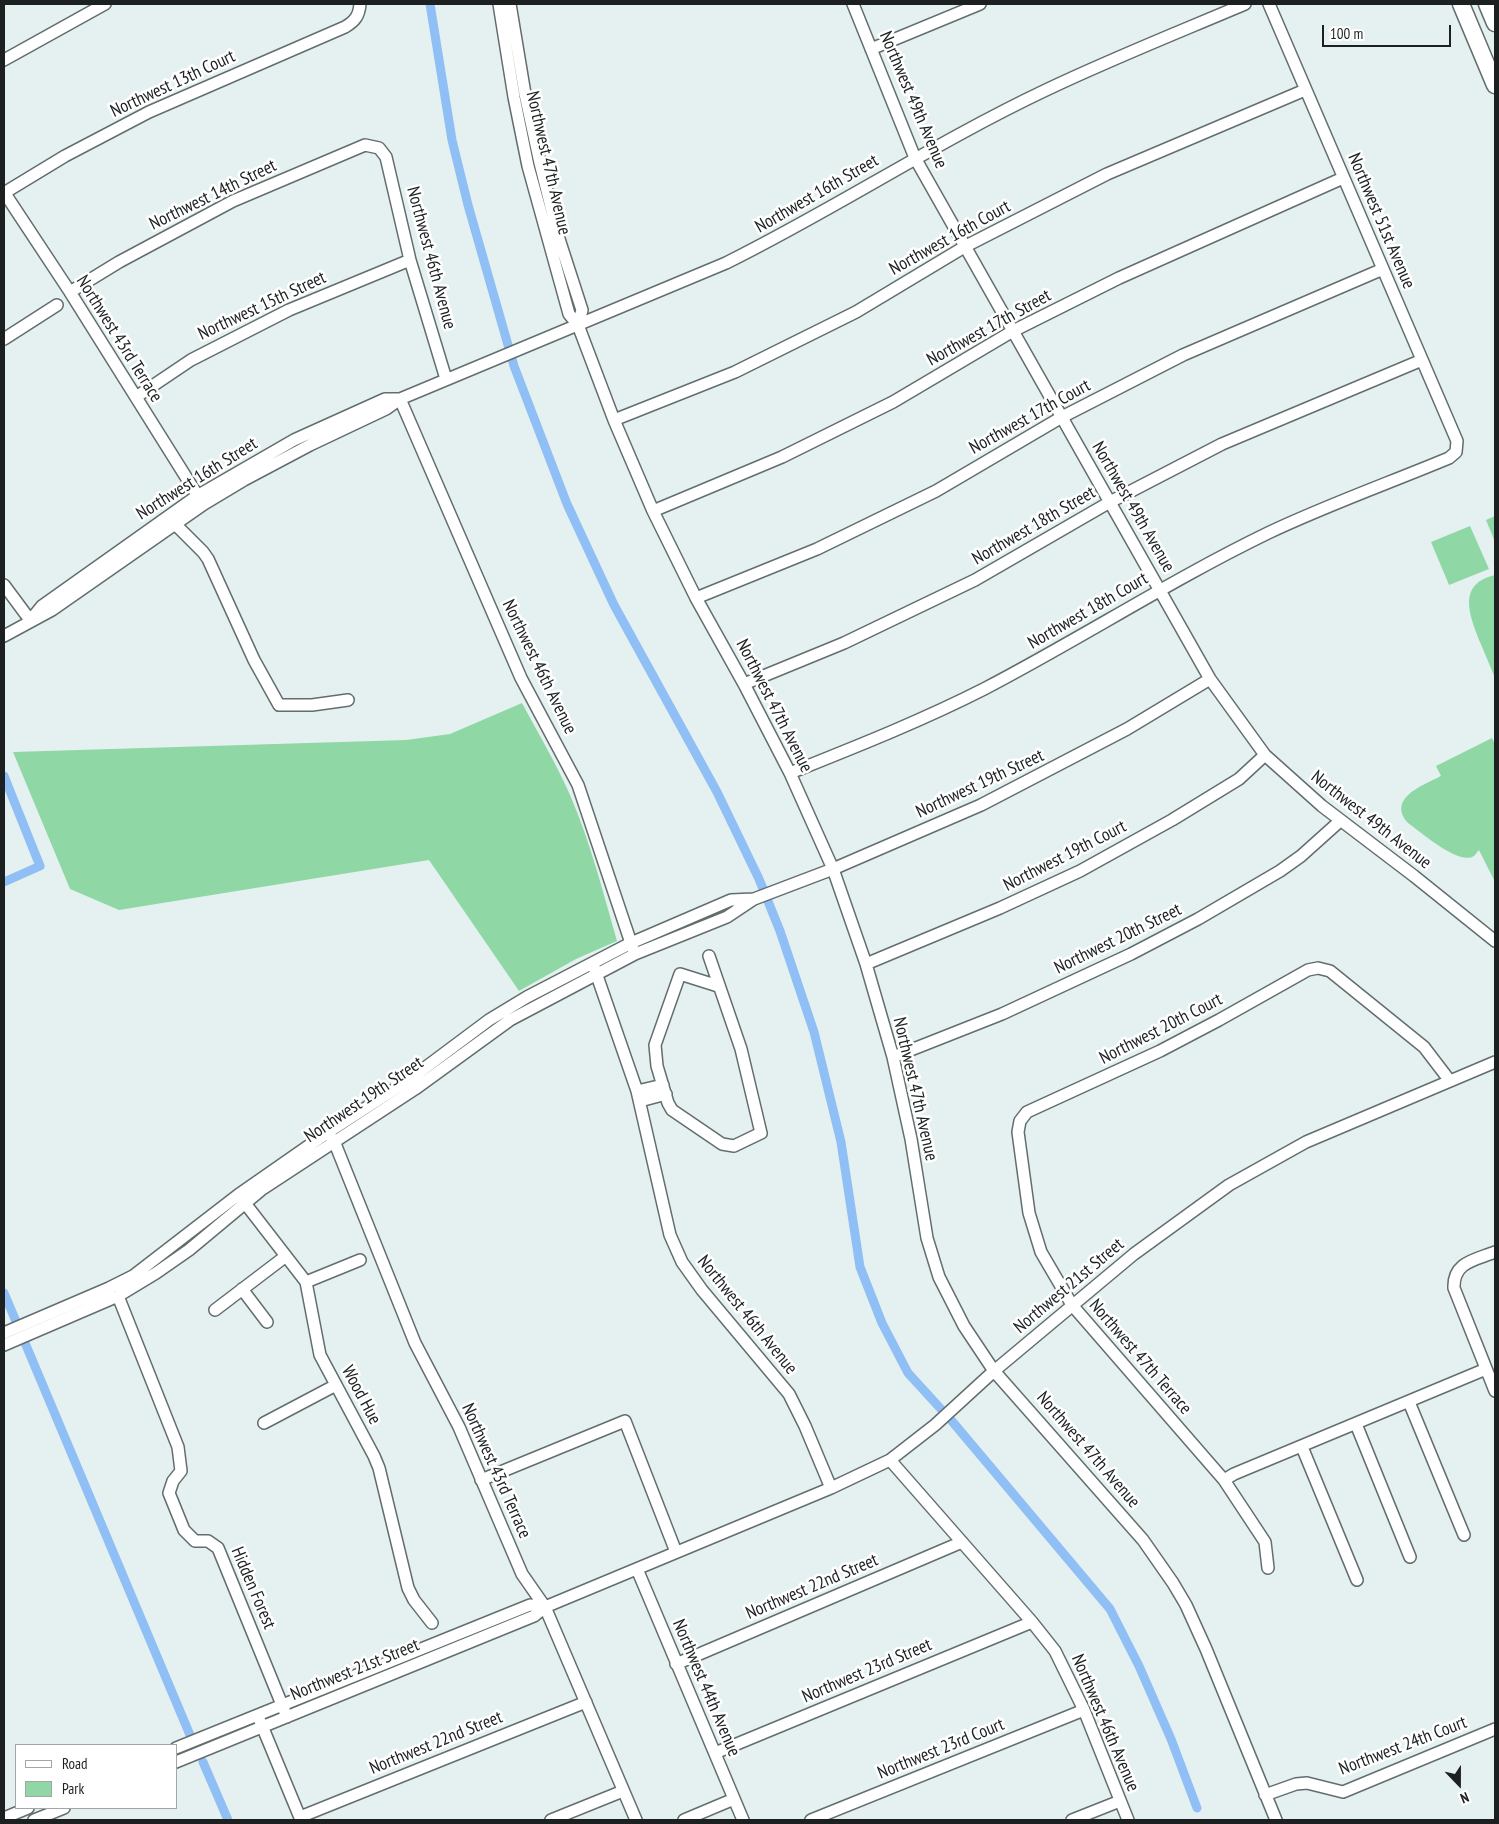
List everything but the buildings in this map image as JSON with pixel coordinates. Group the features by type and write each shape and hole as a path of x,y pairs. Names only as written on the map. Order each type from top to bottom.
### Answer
{"highway":[{"path":"1460,4 1495,85"},
{"path":"1487,4 1495,23"}],"street":[{"path":"4,60 105,4"},
{"name":"Northwest 47th Avenue","path":"499,4 511,47"},
{"name":"Northwest 47th Avenue","path":"510,4 511,47 528,166 554,241 569,314 578,325 614,420 653,511 696,598 744,684 790,773 833,869 866,964 892,1057 911,1139 928,1238 938,1277 964,1326 994,1370 1137,1533 1173,1583 1186,1605 1206,1649 1276,1820"},
{"name":"Northwest 49th Avenue","path":"853,4 915,158 1210,679 1265,755 1340,821 1408,871 1495,941"},
{"path":"871,49 980,4"},
{"name":"Northwest 16th Street","path":"4,636 30,620 52,610 200,500 294,440 384,399 400,399 726,263 776,238 915,158 1046,90 1245,4"},
{"name":"Northwest 51st Avenue","path":"1269,4 1457,441 1456,452"},
{"name":"Northwest 13th Court","path":"4,193 65,156 149,112 345,27 354,21 360,9"},
{"name":"Northwest 16th Court","path":"614,420 735,372 856,312 966,246 1107,174 1305,90"},
{"name":"Northwest 14th Street","path":"70,292 119,262 233,201 365,146 379,148"},
{"name":"Northwest 46th Avenue","path":"379,148 386,157 410,260 446,379"},
{"name":"Northwest 17th Street","path":"653,511 782,457 894,402 1014,331 1119,278 1343,178"},
{"name":"Northwest 43rd Terrace","path":"4,193 70,292 200,500"},
{"name":"Northwest 15th Street","path":"136,397 191,360 289,310 410,260"},
{"name":"Northwest 17th Court","path":"696,598 817,549 936,491 1062,417 1183,354 1383,269"},
{"path":"4,339 57,305"},
{"name":"Northwest 18th Street","path":"744,684 844,643 975,580 1110,502 1222,444 1422,360"},
{"name":"Northwest 46th Avenue","path":"400,399 521,678 578,785 633,948"},
{"name":"Northwest 18th Court","path":"790,773 900,728 983,689 1160,590 1270,532 1450,458 1456,452"},
{"path":"172,520 208,559 254,660 278,704 312,705 348,700"},
{"path":"4,585 30,620"},
{"name":"Northwest 19th Street","path":"4,1341 133,1276 330,1137 415,1089 507,1016 594,968 731,900 754,899 833,869 981,805 1127,729 1210,679"},
{"name":"Northwest 19th Court","path":"866,964 1000,908 1080,871 1172,820 1239,779 1265,755"},
{"name":"Northwest 20th Street","path":"892,1057 1002,1014 1130,954 1198,919 1280,871 1301,856 1340,821"},
{"path":"709,956 741,1050 761,1133 734,1146 722,1144 672,1110 657,1066 655,1045 680,974 718,986"},
{"name":"Northwest 46th Avenue","path":"594,968 638,1096 670,1235 682,1262 702,1290 789,1394 805,1426 831,1488"},
{"name":"Northwest 20th Court","path":"1020,1121 1027,1112 1160,1051 1308,970 1318,968 1330,971 1424,1047 1450,1081"},
{"name":"Northwest 21st Street","path":"178,1761 534,1616 545,1607 831,1488 890,1460 935,1425 994,1370 1134,1254 1229,1185 1306,1142 1495,1062"},
{"path":"638,1096 664,1089"},
{"name":"Northwest 47th Terrace","path":"1020,1121 1018,1132 1029,1213 1041,1252 1072,1305 1224,1480 1265,1542 1268,1568"},
{"name":"Northwest 43rd Terrace","path":"330,1137 415,1343 459,1427 522,1574 545,1607 636,1820"},
{"name":"Northwest 19th Street","path":"38,1324 118,1296 156,1273 189,1250 242,1199"},
{"name":"Wood Hue","path":"242,1199 306,1282 320,1355 374,1456 379,1468 408,1588 414,1600 432,1623"},
{"path":"1495,1252 1467,1264 1455,1273 1454,1288 1495,1390"},
{"path":"215,1310 286,1256"},
{"path":"306,1282 360,1260"},
{"path":"242,1288 267,1322"},
{"name":"Hidden Forest","path":"118,1296 178,1448 181,1471 174,1480 169,1493 184,1530 195,1541 208,1541 218,1548 287,1717"},
{"path":"1224,1480 1234,1474 1486,1369"},
{"path":"264,1423 336,1385"},
{"path":"1409,1402 1464,1535"},
{"path":"481,1480 625,1421 676,1552"},
{"path":"1356,1424 1410,1557"},
{"path":"1302,1447 1357,1580"},
{"name":"Northwest 46th Avenue","path":"890,1460 1032,1622 1055,1652 1084,1710 1128,1820"},
{"name":"Northwest 22nd Street","path":"676,1664 962,1542"},
{"name":"Northwest 44th Avenue","path":"637,1569 743,1820"},
{"name":"Northwest 21st Street","path":"178,1747 530,1605 545,1607"},
{"name":"Northwest 23rd Street","path":"715,1753 1032,1622"},
{"name":"Northwest 22nd Street","path":"301,1819 586,1702"},
{"name":"Northwest 23rd Court","path":"811,1820 1084,1710"},
{"path":"257,1715 301,1819"},
{"name":"Northwest 24th Court","path":"1266,1795 1296,1784 1307,1783 1343,1792 1495,1729"},
{"path":"551,1820 623,1791"},
{"path":"684,1820 734,1799"},
{"path":"1072,1820 1120,1801"},
{"path":"4,1818 26,1809"},
{"path":"34,1820 62,1809"}],"green space":[{"path":"1495,516 1495,542 1486,520"},
{"path":"1470,526 1489,569 1449,585 1431,542"},
{"path":"1495,575 1495,678 1473,622 1469,602 1470,593 1475,586 1483,579"},
{"path":"522,703 559,771 577,812 596,867 617,941 576,959 519,991 429,860 119,910 70,889 13,752 406,740 450,734"},
{"path":"1492,738 1495,744 1495,882 1479,850 1474,856 1467,858 1440,847 1408,823 1402,814 1401,806 1404,800 1417,788 1441,776 1436,766"}],"waterway":[{"path":"430,4 452,140 468,205 514,366 567,504 614,605 717,792 759,879 780,931 814,1032 841,1142 860,1267 882,1323 908,1373 951,1420 1110,1609 1139,1666 1171,1739 1197,1808"},
{"path":"4,776 40,866 4,882"},
{"path":"4,1293 190,1735"},
{"path":"203,1762 228,1820"}]}
